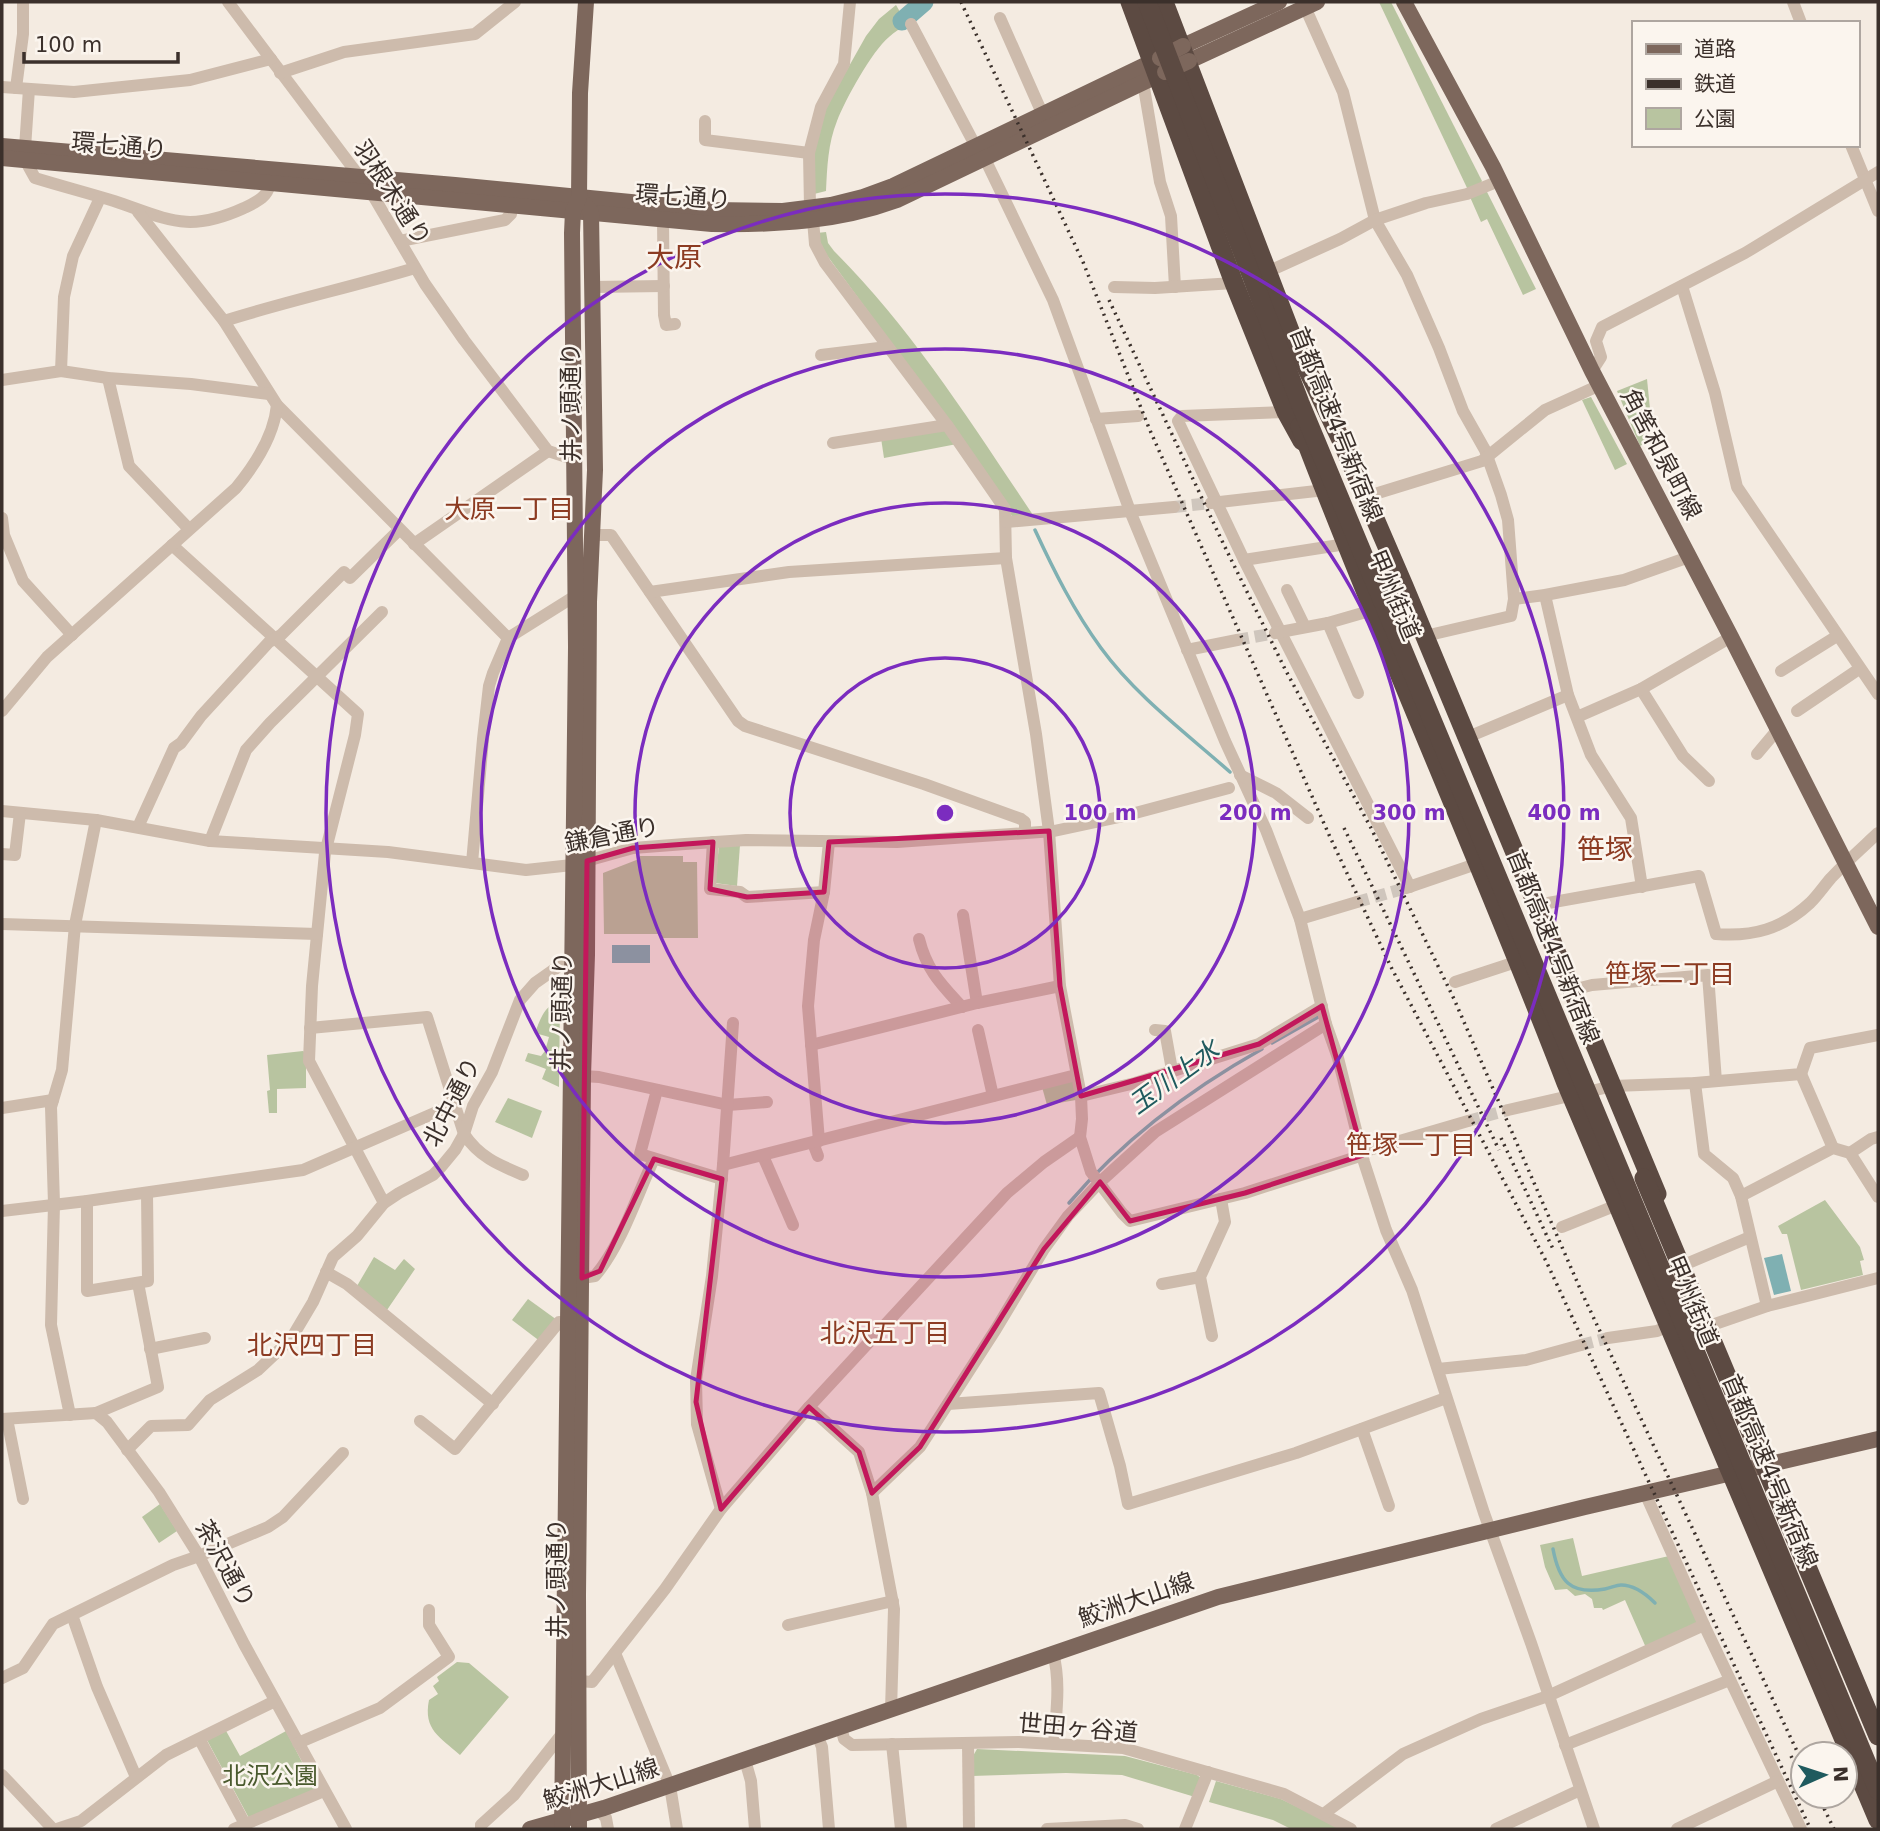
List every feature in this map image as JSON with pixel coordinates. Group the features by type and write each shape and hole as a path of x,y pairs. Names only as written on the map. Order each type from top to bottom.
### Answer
{"highway":[{"path":"1130,2 1234,283 1286,411 1315,466"},
{"name":"甲州街道","path":"1141,2 1346,544 1618,1197 1872,1783 1878,1812"},
{"name":"首都高速4号新宿線","path":"1147,2 1300,403 1872,1783"},
{"name":"甲州街道","path":"1162,2 1295,344 1340,440 1468,737 1572,990 1644,1178 1878,1736"},
{"name":"首都高速4号新宿線","path":"1162,2 1311,398 1878,1756"},
{"path":"1177,2 1191,51 1340,440"},
{"path":"1610,1087 1878,1717"},
{"path":"1618,1197 1668,1326 1878,1820"}],"main road":[{"name":"井ノ頭通り","path":"579,1823 583,1076 573,352 580,93 586,2"},
{"name":"環七通り","path":"2,146 25,154 270,184 512,205 576,204 811,214 864,212 897,200 985,159 1279,2"},
{"name":"角筈和泉町線","path":"1404,2 1499,181 1596,378 1878,927"},
{"name":"環七通り","path":"1191,51 1311,4"},
{"name":"環七通り","path":"591,212 758,225 811,214 900,182 1042,113 1156,70"},
{"name":"環七通り","path":"2,158 25,154 455,185 576,204"},
{"path":"576,204 591,212"},
{"name":"井ノ頭通り","path":"562,1825 571,961 580,863 595,470 591,212"},
{"path":"573,352 582,313 588,309 593,314"},
{"name":"鮫洲大山線","path":"530,1829 579,1823 599,1810 1154,1617 1259,1585 1878,1440"}],"street":[{"path":"23,2 22,88 25,154 35,178 138,212 200,223 253,204 266,195 270,184"},
{"name":"羽根木通り","path":"228,2 371,192 415,268 458,332 548,451"},
{"path":"281,73 344,52 475,34 515,2"},
{"path":"850,2 845,64 821,107 808,153 815,244 887,347 947,425 1012,522 1006,558 1036,734 1049,831 1060,986 1081,1096 1080,1138 1096,1178 1130,1221 1245,1193 1362,1153 1468,1121"},
{"path":"1793,2 1800,21"},
{"path":"1311,4 1343,92 1375,220 1407,275 1429,323 1463,411 1488,458 1508,520 1514,599 1511,617 1425,636"},
{"path":"1000,18 1042,113"},
{"path":"911,24 975,145"},
{"path":"2,86 74,92 190,80 271,60"},
{"path":"1156,70 1160,182 1171,216 1175,287"},
{"path":"705,121 705,140 808,153"},
{"path":"1852,147 1878,211"},
{"path":"985,159 1054,300 1130,511 1240,775 1266,830 1300,919 1326,1023 1386,1230 1412,1290 1490,1530 1594,1829"},
{"path":"1365,497 1488,458 1545,410 1596,378 1601,356 1596,341 1602,327 1745,253 1878,172"},
{"path":"1276,268 1375,220 1426,202 1467,194 1499,181"},
{"path":"61,371 64,297 73,256 100,198"},
{"path":"400,241 505,220 511,214 512,205"},
{"path":"138,212 224,321 277,405 508,638"},
{"path":"663,219 666,325 675,324"},
{"path":"224,321 281,303 363,284 415,268"},
{"path":"1114,286 1175,287 1234,283"},
{"path":"592,287 664,286"},
{"path":"1682,286 1715,393 1737,487 1878,694"},
{"path":"821,355 887,347"},
{"path":"2,380 61,371 269,394"},
{"path":"108,378 130,466 189,530"},
{"path":"2,711 47,657 236,488 249,472 270,435 277,405"},
{"path":"1286,411 1182,416 1178,421 1214,503 1278,633 1408,888 1479,863"},
{"path":"1096,419 1138,416"},
{"path":"833,443 947,425"},
{"path":"414,544 548,451 573,459"},
{"path":"1214,503 1325,490"},
{"path":"1012,522 1174,507"},
{"path":"2,524 25,584 72,635"},
{"path":"138,827 174,748 181,743 201,716 269,642 344,572 350,578 400,530"},
{"path":"592,535 611,535 738,721 745,726 924,784 1021,819 1025,822 1025,832"},
{"path":"1244,560 1346,544"},
{"path":"172,545 358,714 327,846 317,934 309,1061 384,1203"},
{"path":"1514,599 1624,580 1689,557"},
{"path":"650,592 789,572 1006,558"},
{"path":"1287,590 1305,627"},
{"path":"1545,595 1568,695 1591,755 1631,818 1642,887"},
{"path":"472,863 489,686 508,638 575,596"},
{"path":"1278,633 1373,610"},
{"path":"210,841 246,750 382,612"},
{"path":"1328,623 1358,693"},
{"path":"1781,671 1838,636"},
{"path":"1577,717 1641,689 1731,637"},
{"path":"1187,650 1237,640"},
{"path":"1797,711 1859,669"},
{"path":"1641,689 1683,756 1709,781"},
{"path":"1468,737 1568,695"},
{"path":"1757,754 1778,729"},
{"path":"1240,775 1276,793 1308,818"},
{"name":"鎌倉通り","path":"2,811 96,820 210,841 327,846 411,854 526,870 580,863 633,848 713,842 897,842 1049,831 1124,816 1229,788"},
{"path":"1251,799 1276,793"},
{"path":"2,854 15,855 20,813"},
{"path":"70,1415 51,1325 54,1205 51,1107 62,1070 75,925 96,820"},
{"path":"1537,905 1699,876 1716,934 1757,934 1793,916 1811,902 1845,863 1878,833"},
{"path":"713,842 710,889 740,891 747,897 824,892"},
{"path":"818,1156 808,1006 810,972 824,892 829,842"},
{"path":"1300,919 1357,902"},
{"path":"962,915 977,1003"},
{"path":"2,924 317,934"},
{"path":"919,940 924,960 936,979 962,1007"},
{"name":"北中通り","path":"127,1450 151,1426 188,1425 210,1400 258,1370 291,1339 333,1257 357,1236 384,1203 433,1175 455,1150 464,1134 473,1106 492,1072 520,1000 535,984 562,964 571,961"},
{"path":"1455,982 1519,961"},
{"path":"1572,990 1605,984 1707,975 1716,1081"},
{"path":"811,1045 977,1003 1060,986"},
{"path":"1081,1096 1135,1083 1259,1044 1322,1007"},
{"path":"310,1028 427,1017 464,1134 472,1146 492,1162 523,1175"},
{"path":"721,1509 697,1424 696,1380 712,1276 733,1023"},
{"path":"872,1493 920,1447 1044,1249 1096,1178 1155,1132 1326,1023"},
{"path":"978,1030 993,1096"},
{"path":"1155,1030 1165,1031 1172,1070"},
{"path":"1833,1148 1801,1074 1810,1048 1878,1035"},
{"path":"1507,1110 1610,1087 1801,1074"},
{"path":"723,1165 1076,1075"},
{"path":"583,1076 599,1077 728,1105 767,1102"},
{"path":"1695,1083 1704,1154 1732,1178 1741,1196 1767,1306"},
{"path":"657,1090 640,1154 722,1179"},
{"path":"2,1108 54,1100"},
{"path":"2,1211 303,1170 453,1105"},
{"path":"579,1681 592,1682 665,1589 721,1509 809,1407 1007,1193 1044,1162 1080,1138"},
{"path":"1850,1153 1871,1139 1878,1138"},
{"path":"1741,1196 1833,1148 1850,1153 1878,1197"},
{"path":"763,1156 793,1225"},
{"path":"582,1278 595,1276 600,1271 617,1241 654,1159"},
{"path":"87,1201 87,1291 148,1281 147,1193"},
{"path":"1562,1227 1618,1197"},
{"path":"1212,1336 1200,1277 1225,1222 1221,1199"},
{"path":"1686,1264 1750,1237"},
{"path":"325,1275 347,1284 493,1404"},
{"path":"1162,1284 1200,1277"},
{"path":"1712,1325 1767,1306 1878,1278"},
{"path":"23,1499 5,1419 96,1413 158,1387 138,1283"},
{"path":"420,1421 455,1450 559,1322 568,1322"},
{"path":"1608,1338 1657,1331 1668,1326"},
{"path":"150,1349 205,1338"},
{"path":"1438,1369 1526,1360 1578,1346"},
{"path":"948,1404 1098,1393 1120,1466 1128,1504 1296,1453 1446,1398"},
{"path":"809,1407 859,1452 872,1493 892,1601 891,1710"},
{"name":"茶沢通り","path":"96,1413 107,1422 159,1492 200,1556 275,1701 346,1829"},
{"path":"1362,1429 1389,1506"},
{"path":"2,1678 23,1668 53,1625 173,1564 200,1556 268,1527 283,1517 343,1453"},
{"path":"1645,1493 1801,1829"},
{"path":"788,1625 892,1601"},
{"path":"298,1744 380,1708 449,1657 429,1625 429,1609"},
{"path":"72,1615 97,1687 136,1777"},
{"path":"1325,1814 1403,1754 1481,1719 1548,1696 1704,1625"},
{"path":"615,1653 670,1786 677,1829"},
{"path":"1053,1653 1058,1684 1054,1744"},
{"path":"1565,1745 1730,1680"},
{"path":"2,1775 55,1829 81,1821 166,1755 275,1701"},
{"name":"世田ヶ谷道","path":"841,1727 844,1739 850,1745 968,1743 1123,1748 1284,1794 1351,1829"},
{"path":"481,1829 481,1825 514,1795 562,1734"},
{"path":"817,1735 822,1747 829,1829"},
{"path":"200,1740 239,1827 324,1791"},
{"path":"968,1743 969,1829"},
{"path":"892,1745 901,1829"},
{"path":"745,1760 751,1781 755,1829"},
{"path":"1185,1829 1208,1772"},
{"path":"1677,1829 1779,1781"},
{"path":"1496,1829 1580,1790"},
{"path":"599,1810 606,1818 608,1829"},
{"path":"1047,1829 1125,1825 1138,1829"}],"highlighted area":[{"path":"1049,831 1060,986 1081,1096 1259,1044 1322,1006 1363,1155 1245,1193 1130,1221 1100,1182 1044,1249 920,1447 872,1493 859,1452 809,1407 721,1509 696,1402 722,1179 654,1159 600,1271 582,1278 587,861 633,848 713,842 710,889 747,897 824,892 829,842"}],"green space":[{"path":"1379,2 1391,2 1482,181 1479,186 1468,190"},
{"path":"896,5 907,24 882,44 852,89 834,129 826,191 814,194 812,165 821,116 866,36 879,19"},
{"path":"1486,190 1536,289 1523,295 1487,219 1481,222 1470,197"},
{"path":"826,232 828,243 834,251 889,312 940,378 1033,515 1013,518 988,475 823,250 817,233"},
{"path":"1647,379 1653,439 1640,446 1617,391"},
{"path":"1591,397 1627,464 1615,470 1582,400"},
{"path":"945,427 957,444 884,458 881,438"},
{"path":"740,845 737,886 715,883 719,846"},
{"path":"640,856 683,856 683,862 697,862 698,938 662,938 662,934 604,934 603,873 639,859"},
{"path":"560,1000 559,1087 542,1079 546,1069 525,1061 528,1053 541,1056 545,1051 549,1037 535,1033 547,1009"},
{"path":"303,1051 306,1053 306,1088 277,1089 277,1113 269,1113 267,1055"},
{"path":"1073,1080 1076,1100 1047,1105 1042,1087"},
{"path":"508,1098 542,1111 532,1138 495,1122"},
{"path":"1825,1200 1860,1247 1864,1260 1860,1261 1863,1275 1801,1290 1787,1234 1782,1234 1778,1226"},
{"path":"374,1257 395,1270 404,1259 415,1269 387,1310 357,1286"},
{"path":"528,1299 557,1320 541,1342 512,1320"},
{"path":"160,1504 177,1531 159,1543 142,1517"},
{"path":"1573,1538 1582,1576 1669,1556 1700,1625 1647,1650 1625,1600 1603,1610 1594,1608 1592,1599 1585,1594 1575,1596 1567,1589 1555,1590 1545,1567 1540,1545"},
{"path":"457,1662 469,1663 509,1697 460,1755 440,1738 428,1719 429,1700 438,1694 433,1686 439,1681 437,1677"},
{"name":"北沢公園","path":"225,1729 240,1756 286,1731 316,1789 250,1820 207,1740"},
{"path":"977,1749 1125,1756 1201,1778 1195,1797 1122,1775 1066,1773 972,1776 973,1756"},
{"path":"1216,1781 1281,1799 1343,1829 1291,1829 1273,1820 1209,1802"}],"water":[{"path":"612,945 650,945 650,963 612,963"},
{"path":"1782,1254 1791,1291 1774,1295 1764,1258"}],"waterway":[{"name":"玉川上水","path":"902,21 924,2"},
{"name":"玉川上水","path":"1035,530 1073,605 1115,666 1162,713 1230,772"},
{"name":"玉川上水","path":"1272,1043 1320,1016"},
{"name":"玉川上水","path":"1069,1203 1112,1158 1158,1118 1262,1049"},
{"path":"1553,1549 1563,1577 1575,1587 1593,1590 1626,1585 1648,1596 1655,1603"}],"tunnel":[{"path":"1174,507 1211,503"},
{"path":"1237,640 1275,633"},
{"path":"1357,902 1406,888"},
{"path":"1468,1121 1508,1110"},
{"path":"1581,1345 1608,1338"}],"railway":[{"path":"961,2 1083,262 1149,428 1330,837 1391,967 1546,1261 1809,1826"},
{"path":"1109,300 1286,671 1371,828 1454,999 1582,1293 1792,1740"},
{"path":"1344,828 1499,1150"},
{"path":"1501,1138 1553,1249"},
{"path":"1825,1810 1834,1829"}],"district":[{"name":"大原","path":"674,257"},
{"name":"大原一丁目","path":"509,509"},
{"name":"笹塚","path":"1605,849"},
{"name":"笹塚二丁目","path":"1670,974"},
{"name":"笹塚一丁目","path":"1411,1145"},
{"name":"北沢五丁目","path":"885,1333"},
{"name":"北沢四丁目","path":"312,1345"}]}
